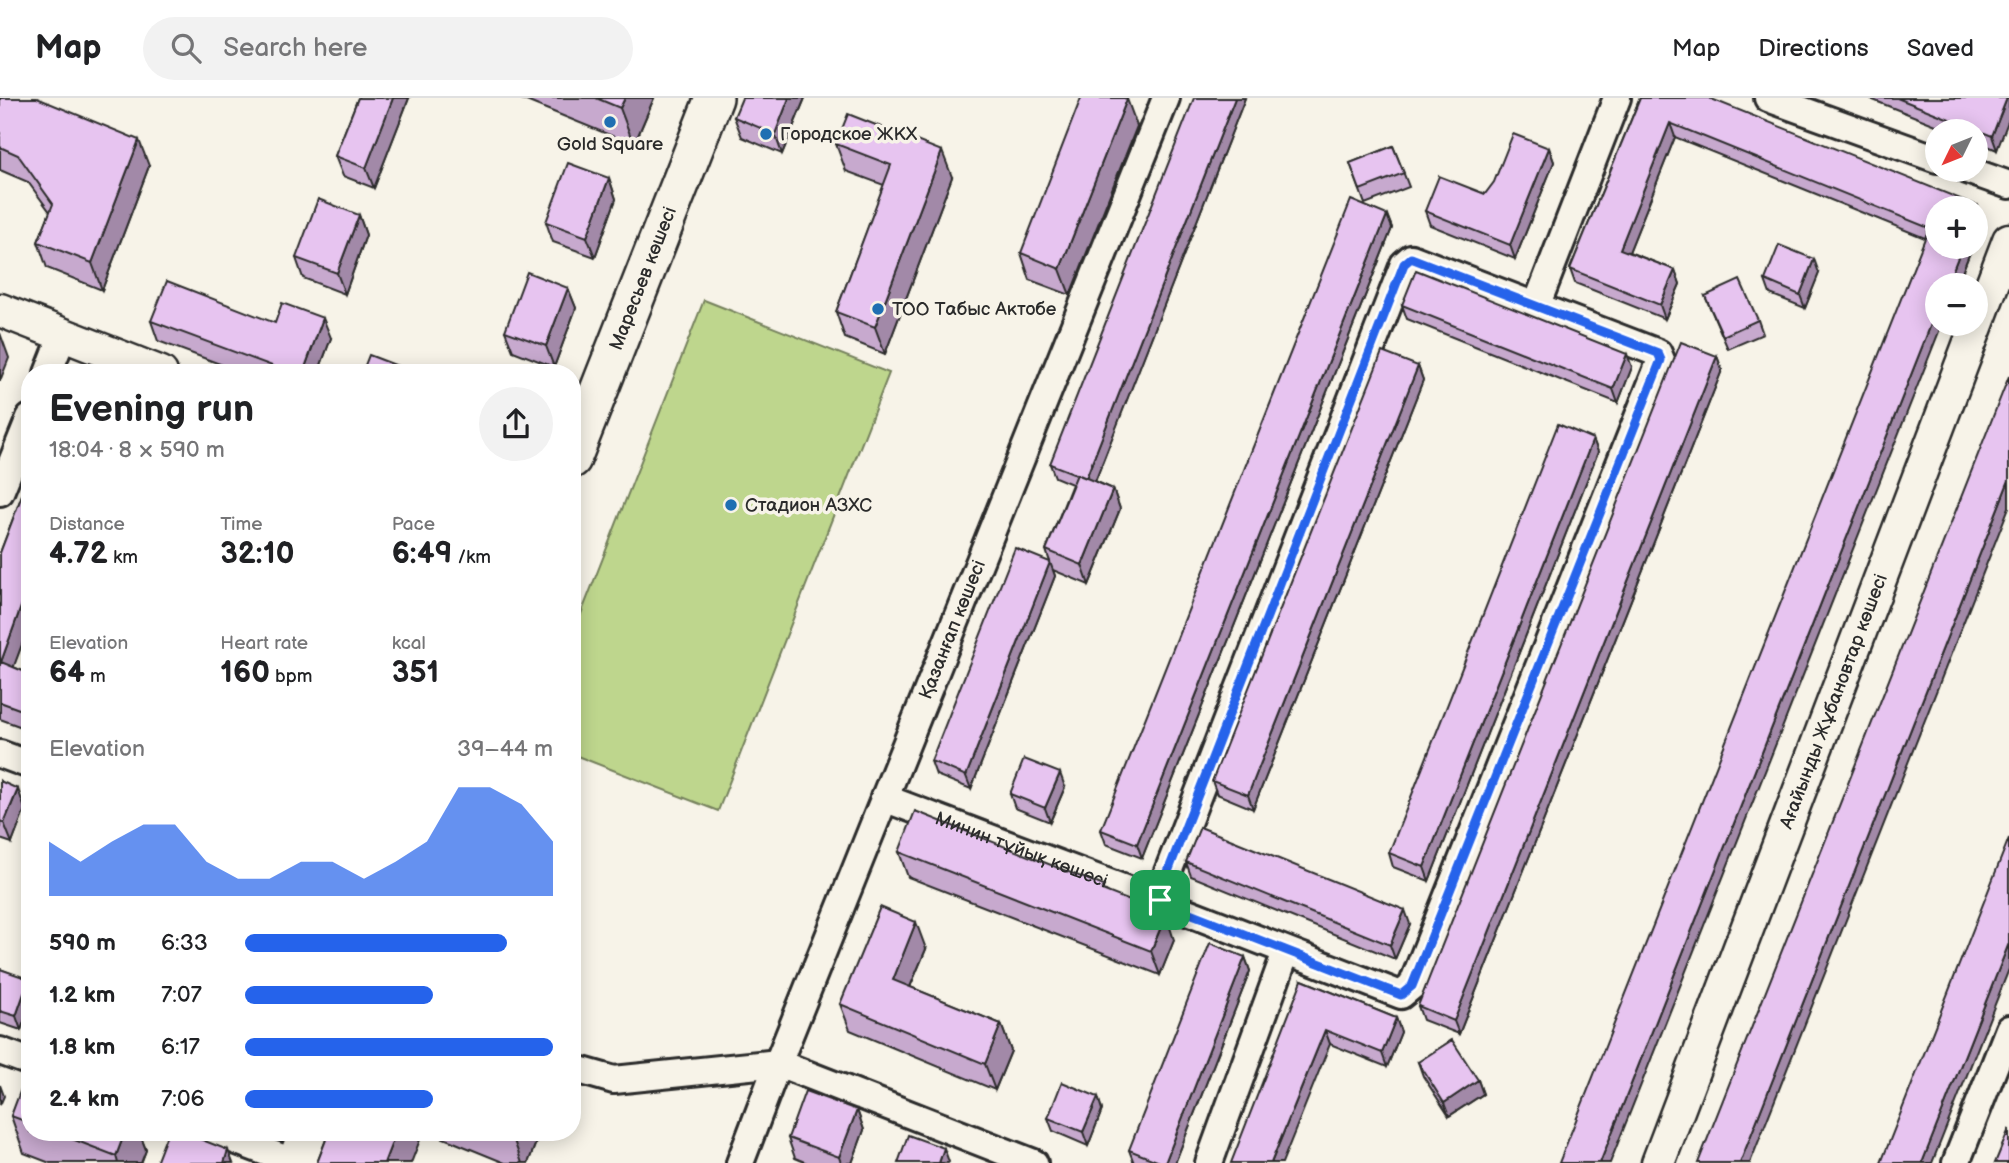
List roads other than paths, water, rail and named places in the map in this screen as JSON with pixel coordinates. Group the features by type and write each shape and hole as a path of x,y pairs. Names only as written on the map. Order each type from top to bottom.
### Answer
{"main road":[{"name":"Маресьев көшесі","path":"581,436 714,98"},
{"path":"296,1163 305,1141"}],"street":[{"name":"Қазанғап көшесі","path":"740,1163 1166,98"},
{"path":"1537,304 1617,98"},
{"path":"1768,98 1925,155"},
{"path":"1988,178 2009,185"},
{"name":"Ағайынды Жұбановтар көшесі","path":"1658,1163 2009,240"},
{"name":"Минин тұйық көшесі","path":"884,798 1160,900 1401,995 1412,986 1661,360 1658,353 1416,258 1411,258 1404,264 1159,895 1160,900"},
{"path":"0,310 138,364"},
{"path":"52,364 63,335"},
{"path":"0,492 21,440"},
{"path":"0,754 21,762"},
{"path":"1209,1163 1286,951"},
{"path":"1956,1163 2009,1029"},
{"path":"0,1051 21,1059"},
{"path":"581,1071 614,1080 778,1063 981,1153 1034,1163"},
{"path":"238,1141 296,1163"}],"place":[{"name":"Gold Square","path":"610,122"},
{"name":"Городское ЖКХ","path":"766,134"},
{"name":"ТОО Табыс Актобе","path":"878,309"},
{"name":"Стадион АЗХС","path":"731,505"}]}
